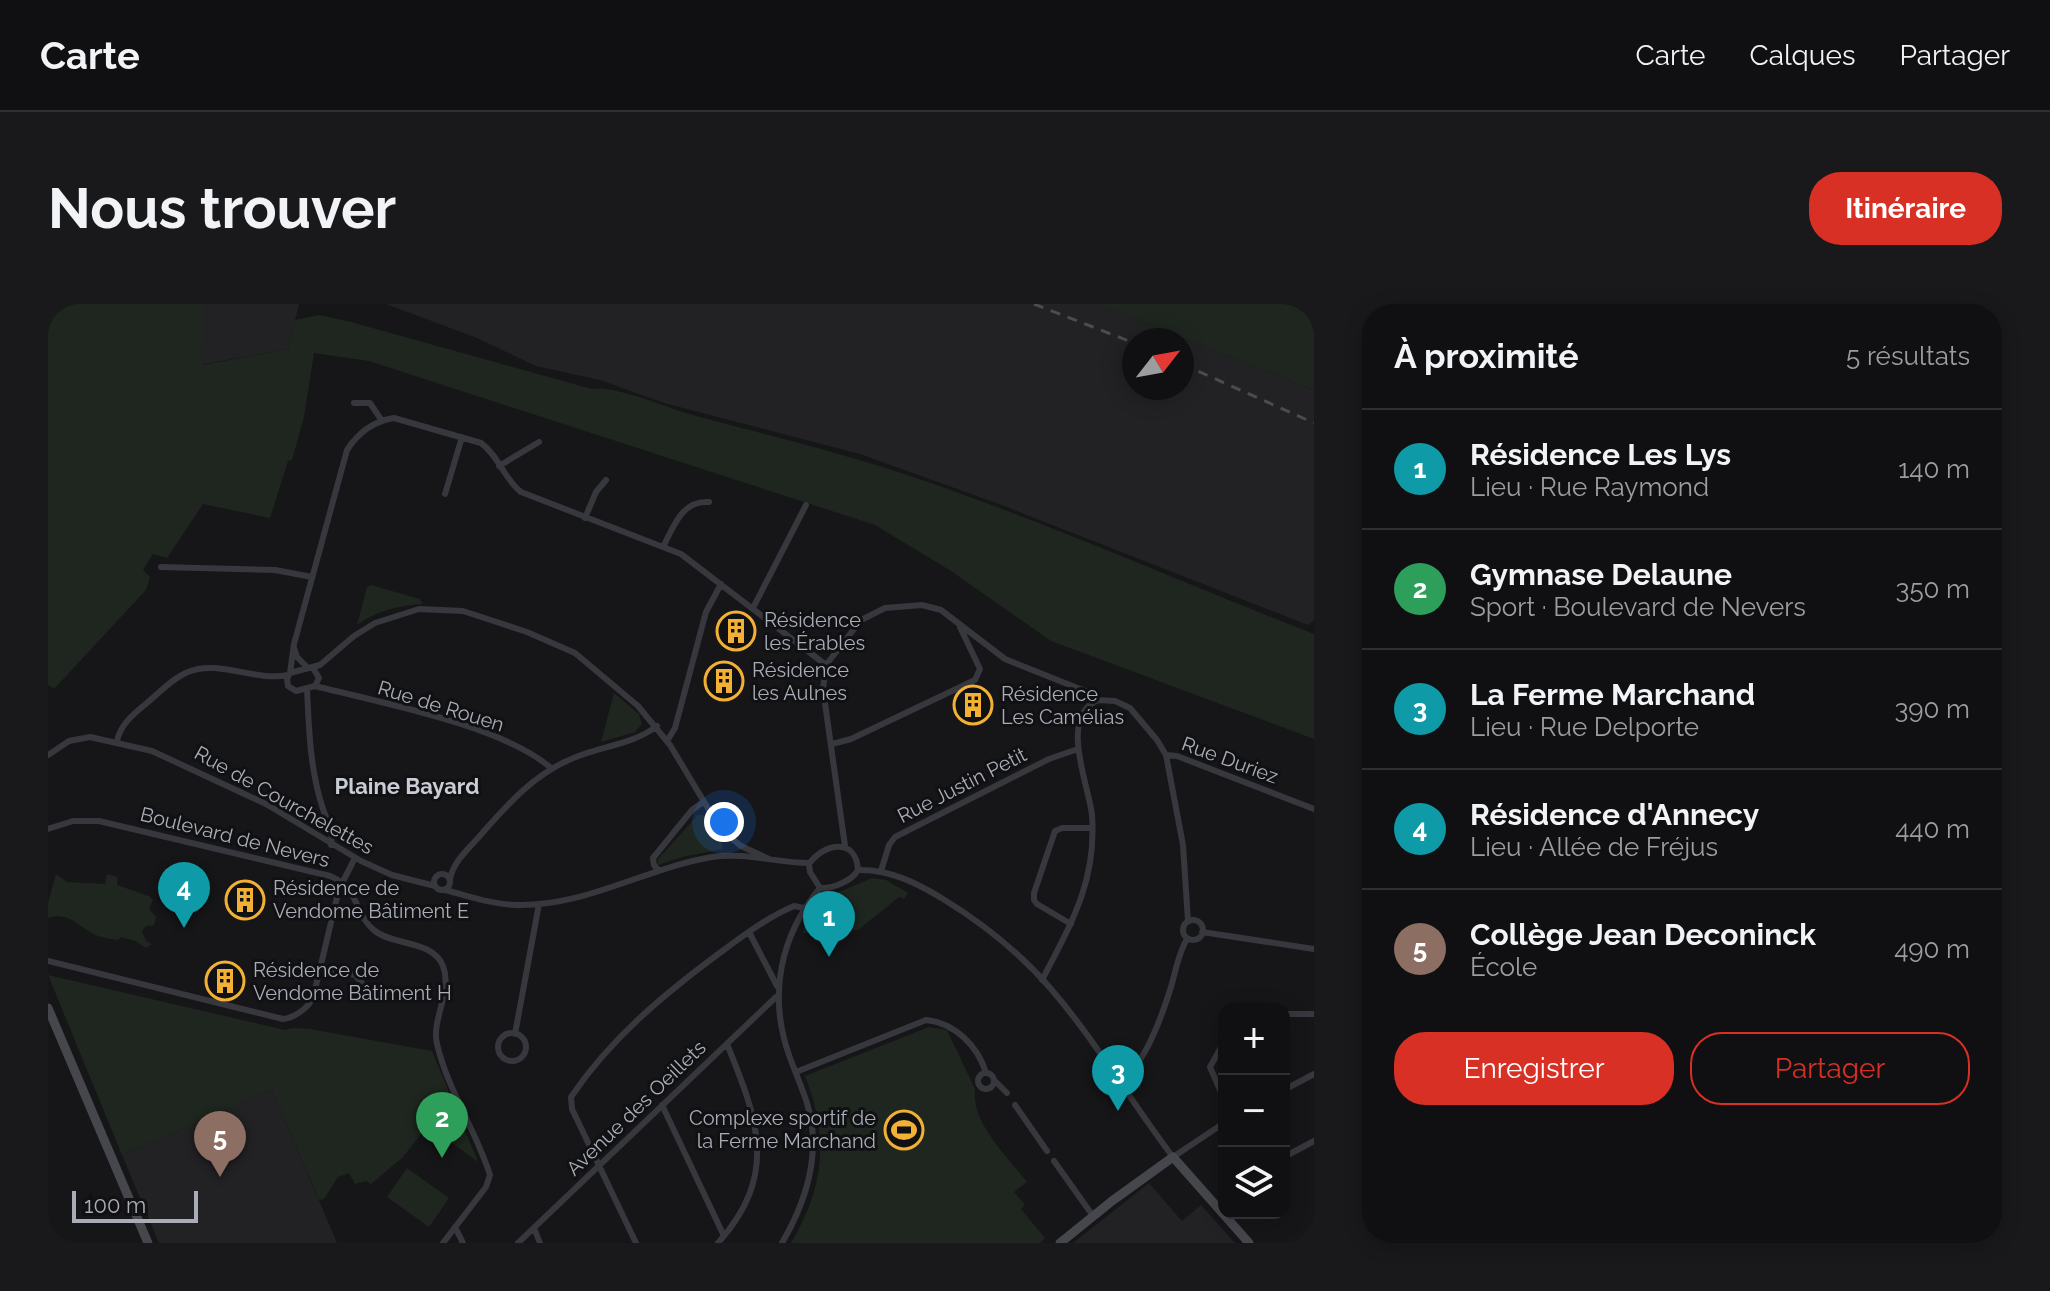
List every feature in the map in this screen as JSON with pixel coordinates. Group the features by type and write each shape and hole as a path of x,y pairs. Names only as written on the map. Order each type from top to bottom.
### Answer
{"street":[{"path":"354,403 370,403 382,421"},
{"path":"294,644 297,657 319,678 315,686 291,689 287,683 294,644 350,446 364,431 382,421 398,418 484,445 509,482 521,492 691,560 826,665"},
{"path":"445,494 462,437"},
{"path":"499,466 539,442"},
{"path":"585,518 596,492 606,480"},
{"path":"663,547 686,508 709,502"},
{"path":"753,608 806,505"},
{"path":"161,567 275,570 312,577"},
{"path":"667,741 675,728 708,607 721,584"},
{"path":"820,888 830,888 855,876 858,870 853,853 845,846 823,689 826,665 854,628 872,612 898,606 925,605 938,609 1001,657 1085,691 1098,700 1089,705 1084,713 1078,749 1090,800 1092,828 1088,878 1071,924 1042,980"},
{"path":"117,741 120,730 129,718 188,672 202,668 267,676 289,674 320,665 359,633 381,621 419,609 458,610 570,650 657,726 715,822 732,840 769,859"},
{"path":"832,744 849,741 974,682 980,669 958,623"},
{"name":"Rue de Rouen","path":"315,686 472,728 527,753 552,769"},
{"path":"307,689 311,761 318,795 332,834 331,845"},
{"name":"Rue Duriez","path":"1098,700 1122,704 1135,713 1166,755 1177,756 1314,809"},
{"path":"657,726 642,736 579,756 552,769 514,798 463,854 438,875 435,886 486,902 539,904 588,895 659,871 718,856 744,855 809,863 817,856 845,846"},
{"name":"Rue de Courchelettes","path":"48,755 65,743 90,737 159,753 266,804 355,858 392,875 435,886"},
{"name":"Rue Justin Petit","path":"881,871 889,845 895,837 1049,759 1078,749"},
{"path":"1166,755 1183,845 1188,921 1183,930 1187,939"},
{"path":"659,871 653,858 689,812 703,802"},
{"name":"Boulevard de Nevers","path":"48,829 73,821 99,821 326,875 341,882 352,893 372,929 383,936 427,950 442,964 445,979 436,1024 436,1041 490,1177 455,1227"},
{"path":"1071,924 1037,904 1034,893 1055,831 1062,828 1092,828"},
{"path":"445,890 463,854"},
{"path":"48,961 288,1019 310,1003 341,882 355,858"},
{"path":"809,863 810,872 820,888"},
{"path":"858,870 881,871 919,885 971,917 1010,948 1042,980 1173,1157 1249,1243"},
{"path":"438,875 445,874 450,879"},
{"path":"782,1243 799,1210 813,1157 811,1120 783,1033 777,996 785,950 804,908 820,888"},
{"path":"515,1034 539,904"},
{"path":"636,1243 571,1107 572,1095 636,1019 749,932 791,906 804,908"},
{"path":"1188,921 1198,922 1202,932"},
{"path":"749,932 778,988"},
{"path":"1187,939 1197,939 1202,932"},
{"path":"1202,932 1314,949"},
{"path":"1120,1084 1131,1073 1156,1027 1179,954 1187,939"},
{"path":"320,967 356,975 362,983"},
{"name":"Avenue des Oeillets","path":"518,1243 777,996"},
{"path":"48,1008 148,1243"},
{"path":"1290,1014 1314,1014"},
{"path":"796,1072 926,1020 949,1025 960,1033 983,1063 986,1073 1007,1093"},
{"path":"515,1034 523,1039 525,1051 519,1059 509,1061 501,1054 499,1044 505,1036 515,1034"},
{"path":"722,1241 749,1197 759,1155 753,1114 727,1044"},
{"path":"1218,1052 1210,1065 1218,1084"},
{"path":"986,1073 978,1078 981,1088 989,1088 994,1080"},
{"path":"1290,1087 1314,1074"},
{"path":"662,1105 722,1241"},
{"path":"1015,1105 1047,1151"},
{"path":"1060,1243 1173,1157 1218,1129"},
{"path":"1290,1154 1314,1141"},
{"path":"1054,1161 1093,1216"},
{"path":"443,1243 455,1227 463,1243"},
{"path":"534,1228 540,1243"},
{"path":"1304,1243 1314,1234"}],"shaded area":[{"path":"48,304 299,304 288,349 48,392"},
{"path":"48,304 204,304 202,365 288,349 295,320 319,315 592,389 629,394 907,475 1061,532 1314,634 1314,739 1051,641 951,571 875,525 369,361 314,353 304,417 270,518 203,504 167,558 153,554 143,570 150,577 146,590 54,689 48,685"},
{"path":"386,304 1097,304 1158,328 1122,328 1122,400 1194,400 1194,342 1314,390 1314,620 1308,625 999,504 860,454 664,403 600,380 536,366 477,338"},
{"path":"1097,304 1314,304 1314,390 1194,342 1194,328 1158,328"},
{"path":"371,585 420,599 423,604 388,610 357,625 367,587"},
{"path":"614,693 639,714 642,724 635,732 601,742"},
{"path":"698,815 704,815 720,835 723,849 658,865 658,859"},
{"path":"56,874 67,882 105,884 107,874 117,877 117,885 149,896 153,900 149,909 156,917 154,925 146,926 142,931 146,941 152,944 146,948 136,941 91,933 62,917 48,918 48,903"},
{"path":"872,878 886,880 908,893 904,899 899,897 858,930 802,933 812,909 820,900"},
{"path":"48,975 285,1030 310,1029 432,1051 478,1162 428,1125 403,1157 371,1184 366,1181 355,1184 349,1173 338,1177 324,1199 319,1200 272,1090 122,1155"},
{"name":"Complexe sportif de la Ferme Marchand","path":"929,1027 947,1030 975,1089 975,1102 985,1127 1027,1182 1014,1192 1025,1205 1021,1209 1045,1238 1040,1243 791,1243 811,1201 820,1161 818,1120 805,1076"},
{"path":"272,1090 337,1243 159,1243 122,1155"},
{"path":"407,1168 449,1198 429,1227 387,1197"},
{"path":"1149,1183 1182,1221 1201,1205 1235,1243 1073,1243"}],"railway":[{"path":"1034,304 1122,338"},
{"path":"1194,369 1314,423"}],"place":[{"name":"Résidence les Érables","path":"736,631"},
{"name":"Résidence les Aulnes","path":"724,681"},
{"name":"Résidence Les Camélias","path":"973,705"},
{"name":"Résidence de Vendome Bâtiment E","path":"245,900"},
{"name":"Résidence d'Annecy","path":"184,928"},
{"name":"Résidence Les Lys","path":"829,957"},
{"name":"Résidence de Vendome Bâtiment H","path":"225,981"},
{"name":"La Ferme Marchand","path":"1118,1111"},
{"name":"Complexe sportif de la Ferme Marchand","path":"904,1130"},
{"name":"Gymnase Delaune","path":"442,1158"},
{"name":"Collège Jean Deconinck","path":"220,1177"}],"district":[{"name":"Plaine Bayard","path":"407,786"}]}
